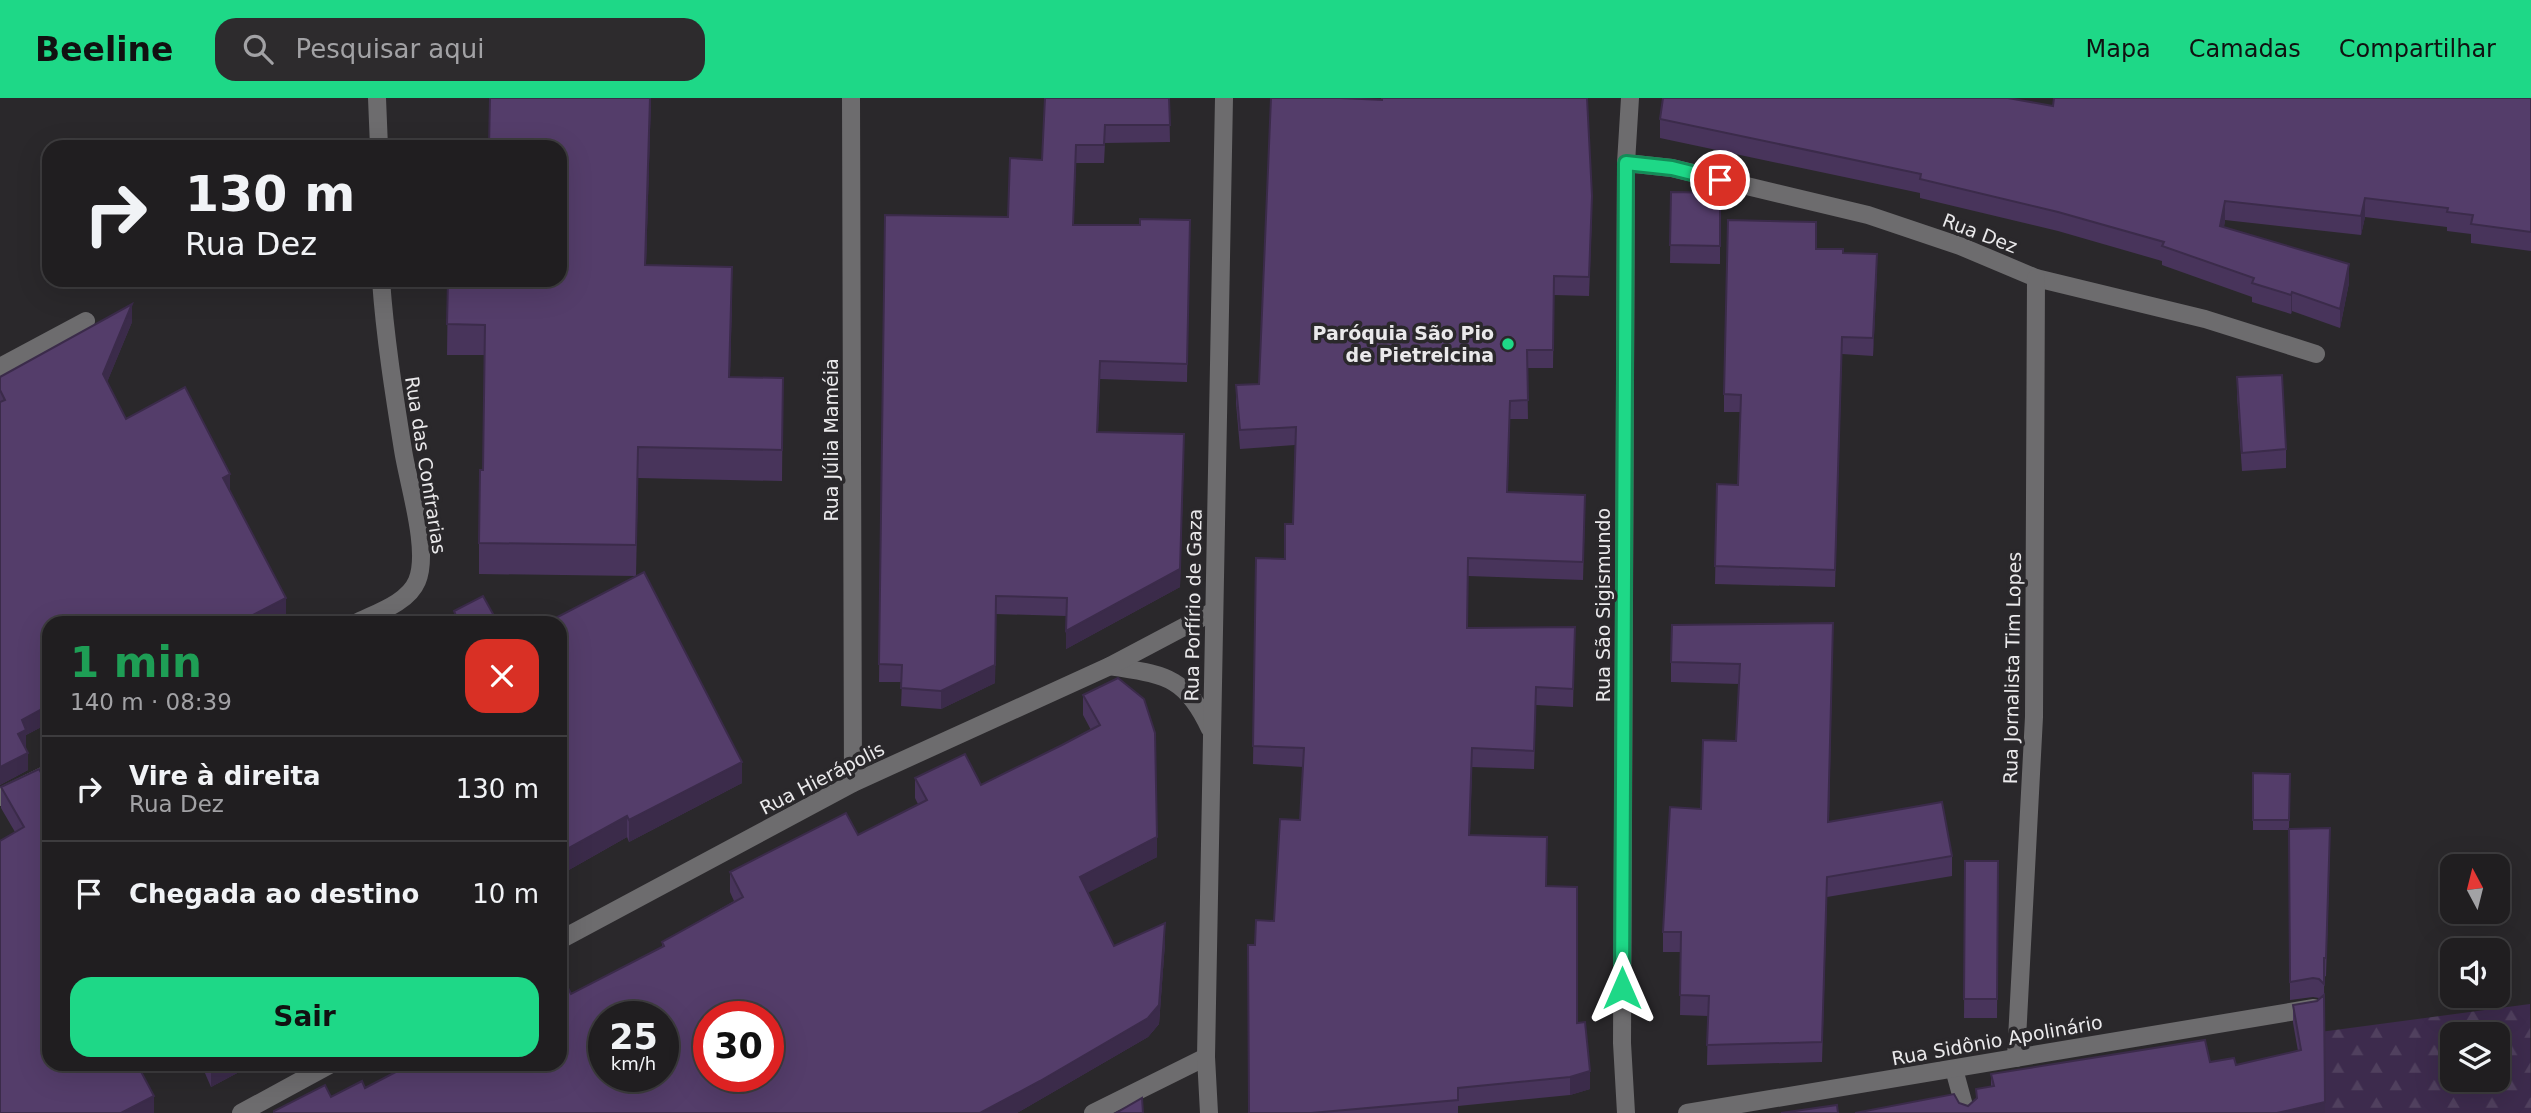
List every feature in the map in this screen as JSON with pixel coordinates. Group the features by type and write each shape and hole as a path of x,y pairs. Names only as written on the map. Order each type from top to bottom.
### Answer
{"street":[{"path":"377,98 379,140"},
{"name":"Rua Júlia Maméia","path":"851,98 853,783"},
{"name":"Rua Porfírio de Gaza","path":"1209,1113 1206,1057 1224,98"},
{"name":"Rua São Sigismundo","path":"1626,1113 1622,1043 1626,163 1630,98"},
{"name":"Rua Dez","path":"1626,163 1672,168 1868,215 1959,246 2036,278 2205,318 2316,354"},
{"name":"Rua Jornalista Tim Lopes","path":"2016,1058 2034,718 2036,278"},
{"name":"Rua das Confrarias","path":"370,616 396,603 412,591 418,579 421,561 418,529 390,368 382,287"},
{"path":"0,367 86,321"},
{"name":"Rua Hierápolis","path":"567,936 853,783 1110,666 1214,611"},
{"path":"1110,666 1155,673 1173,680 1185,689 1200,708 1211,732"},
{"path":"0,797 42,776"},
{"name":"Rua Sidônio Apolinário","path":"1696,1112 2314,1008"},
{"path":"1093,1113 1206,1057"},
{"path":"1954,1069 1966,1113"},
{"path":"244,1112 318,1071"}],"green space":[{"path":"2530,1004 2531,1113 2322,1113 2320,1032"}],"building":[{"path":"490,98 650,98 645,265 732,267 729,377 783,378 782,450 638,447 636,545 479,543 485,325 447,324 448,287 567,287 567,140 489,140"},
{"path":"1045,98 1169,98 1170,125 1105,125 1104,145 1076,145 1073,225 1140,225 1140,219 1190,220 1187,364 1100,361 1097,432 1184,434 1180,569 1066,631 1067,598 996,596 995,665 941,691 901,688 902,665 879,664 885,215 1008,217 1010,158 1042,160"},
{"path":"1271,98 1587,98 1592,196 1589,277 1554,276 1553,350 1527,350 1528,400 1510,401 1507,492 1585,495 1583,562 1468,558 1467,628 1575,627 1573,689 1536,687 1534,751 1472,748 1469,835 1547,837 1546,886 1577,887 1577,1023 1585,1022 1590,1071 1570,1077 1458,1088 1458,1100 1311,1113 1249,1113 1248,945 1255,945 1256,920 1274,921 1280,819 1300,820 1304,748 1253,746 1256,558 1285,559 1285,524 1293,524 1296,427 1240,430 1236,385 1259,384"},
{"path":"1663,98 2008,98 2053,106 2054,98 2531,98 2531,232 2471,224 2473,215 2447,212 2448,208 2365,198 2361,216 2225,201 2220,226 2349,264 2340,309 2292,292 2291,295 2252,283 2254,278 2162,246 2164,242 2058,212 1920,179 1921,174 1660,119"},
{"path":"1671,192 1720,193 1720,246 1670,245"},
{"path":"1728,220 1816,222 1816,249 1843,249 1843,253 1877,254 1873,338 1842,337 1835,570 1715,566 1717,484 1738,485 1741,395 1724,394"},
{"path":"132,304 103,374 126,419 185,387 230,474 223,478 286,598 251,616 42,616 42,709 22,720 26,730 18,734 28,753 0,767 0,402 5,400 0,390 0,377"},
{"path":"2282,375 2286,449 2242,453 2237,377"},
{"path":"644,572 742,762 629,820 627,816 567,849 567,616 559,616"},
{"path":"483,596 494,616 456,616 454,611"},
{"path":"1833,623 1828,822 1942,802 1952,856 1827,877 1822,1042 1707,1045 1709,996 1680,995 1681,932 1663,932 1670,807 1701,809 1703,740 1736,741 1740,664 1671,662 1672,625"},
{"path":"1118,678 1144,699 1155,733 1157,837 1080,877 1114,946 1165,923 1159,1005 1148,1018 980,1113 274,1113 325,1085 331,1097 362,1081 365,1088 398,1071 567,1071 567,986 571,994 664,946 662,942 743,897 730,872 846,813 858,835 927,800 915,778 965,754 981,785 1100,725 1083,695"},
{"path":"39,769 42,774 42,1071 141,1071 154,1096 121,1113 0,1113 0,841 24,827 1,787"},
{"path":"2253,773 2290,774 2289,820 2253,820"},
{"path":"2330,828 2324,984 2313,978 2290,982 2289,829"},
{"path":"1965,861 1998,861 1997,999 1964,999"},
{"path":"2324,995 2325,1102 2277,1113 1855,1113 1954,1094 1959,1103 1968,1106 1977,1098 1976,1089 1994,1086 1991,1074 2205,1040 2210,1062 2234,1058 2236,1065 2301,1050 2293,1005 2317,1001"},
{"path":"1142,1098 1143,1113 1116,1113"},
{"path":"1837,1105 1838,1113 1781,1113"}],"place":[{"name":"Paróquia São Pio de Pietrelcina","path":"1508,344"}],"route":[{"path":"1622,988 1626,163 1672,168 1720,180"}]}
